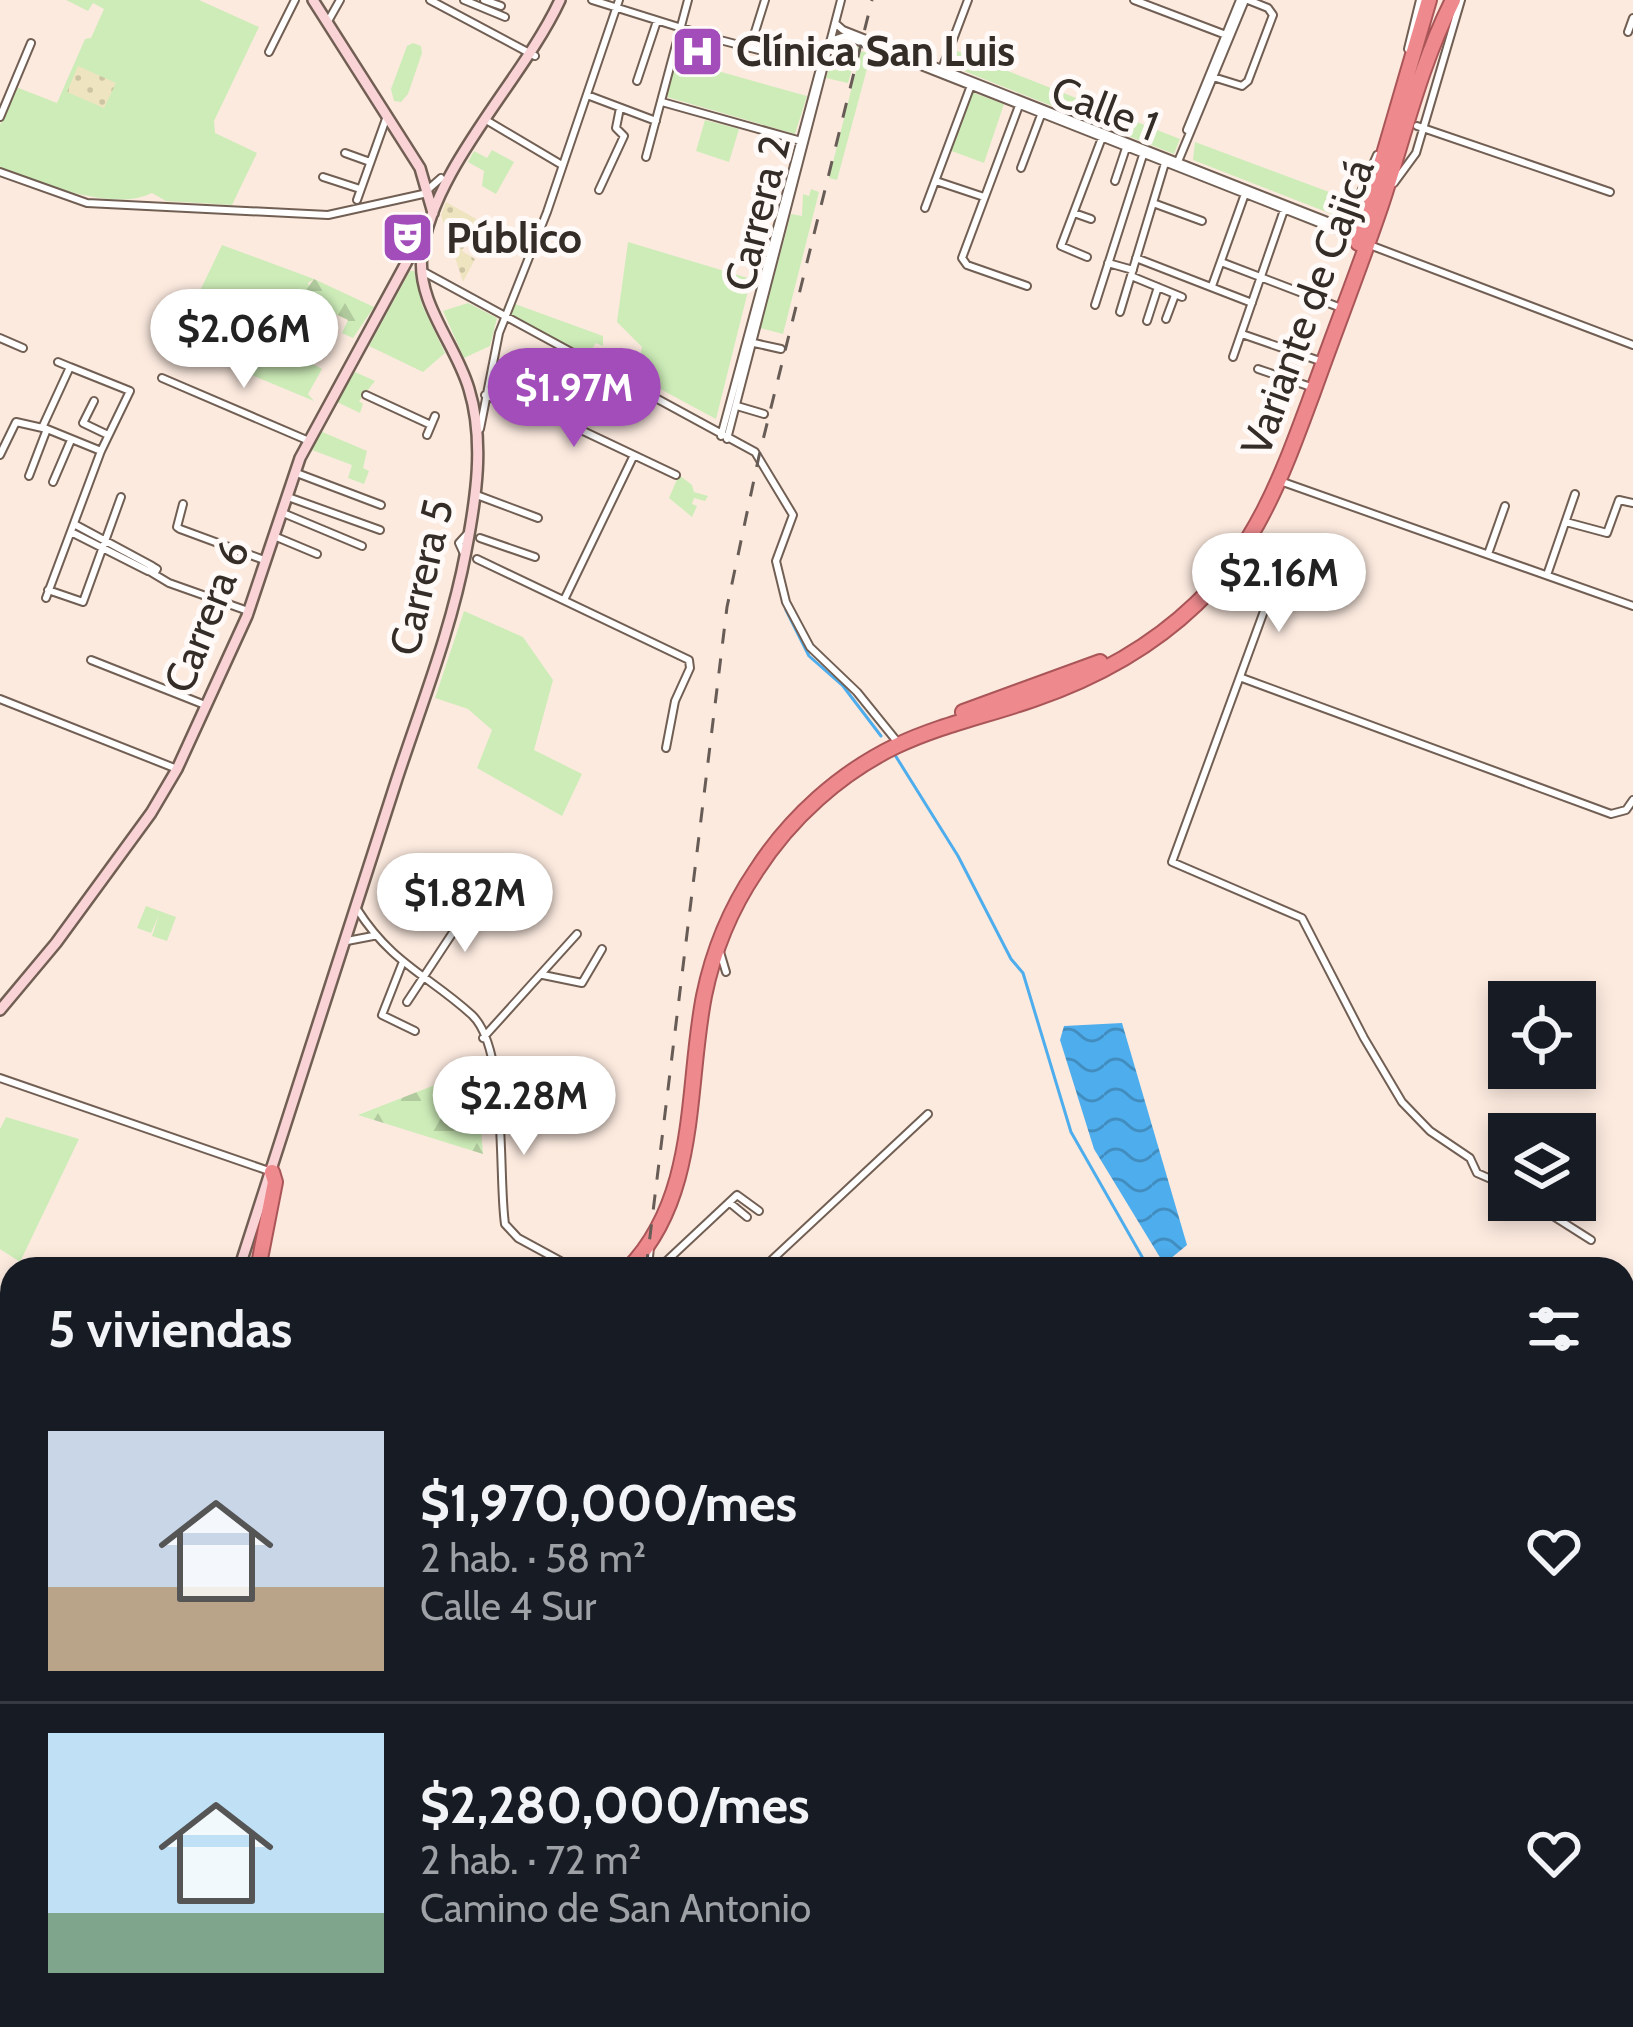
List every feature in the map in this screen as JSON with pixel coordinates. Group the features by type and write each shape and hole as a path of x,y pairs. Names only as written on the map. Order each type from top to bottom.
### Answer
{"highway":[{"name":"Variante de Cajicá","path":"894,742 1080,682 1112,666 1174,624 1252,535 1280,481 1363,241 1430,0"},
{"name":"Variante de Cajicá","path":"629,1257 667,1195 677,1155 696,1000 725,912 780,827 826,783 894,742 1090,668 1126,648 1168,618 1208,580 1244,532 1272,478 1336,306 1382,201 1411,107 1454,2"},
{"name":"Variante de Cajicá","path":"638,1257 673,1198 682,1165 707,982 719,945 755,872 785,831 874,754"},
{"path":"258,1257 274,1182 272,1170"}],"main road":[{"path":"313,0 420,168 432,218"},
{"name":"Carrera 6","path":"478,446 470,390 427,297 421,268 447,176 532,55 560,0"},
{"path":"420,168 428,175 447,176"},
{"name":"Carrera 6","path":"0,1010 59,939 151,814 178,769 248,611 267,561 280,501 432,218"},
{"path":"406,262 415,259 421,268"},
{"path":"470,390 485,395"},
{"name":"Carrera 5","path":"243,1257 471,558 478,446"},
{"name":"Carrera 5","path":"257,1257 272,1170"}],"street":[{"path":"269,52 295,0"},
{"path":"327,22 340,0"},
{"path":"430,0 532,55"},
{"path":"456,14 462,0 505,16"},
{"path":"484,0 501,6"},
{"path":"592,0 823,66 724,438"},
{"path":"646,157 688,0"},
{"path":"750,48 765,0"},
{"name":"Carrera 2","path":"724,438 754,343 841,0"},
{"path":"940,72 968,0"},
{"path":"1134,0 1228,36"},
{"path":"1173,163 1244,0 1268,8 1273,15 1248,80 1242,86 1213,77"},
{"path":"1406,79 1404,64 1420,0"},
{"path":"1382,201 1416,153 1454,2"},
{"name":"Carrera 5","path":"478,446 505,315 618,4"},
{"path":"1628,32 1633,18"},
{"path":"637,81 656,21"},
{"name":"Calle 1","path":"835,23 970,88 1173,163"},
{"name":"Calle 1","path":"830,41 843,35 1335,224 1349,219 1394,119"},
{"path":"1120,313 1153,203 1228,36"},
{"path":"0,117 31,43"},
{"path":"925,208 970,88"},
{"path":"587,95 656,121"},
{"path":"662,102 801,141"},
{"path":"1020,103 970,231 964,263 1028,286"},
{"path":"1411,107 1420,128"},
{"path":"599,190 624,136 616,128 620,108"},
{"path":"1021,168 1042,115"},
{"path":"357,200 387,116"},
{"path":"486,120 562,165"},
{"path":"1401,136 1420,128 1610,192"},
{"path":"1087,257 1061,246 1103,135"},
{"path":"1115,181 1126,148"},
{"path":"345,153 371,162"},
{"path":"1095,305 1143,154"},
{"path":"0,172 87,202 328,215 429,191 447,176"},
{"path":"323,177 361,189"},
{"path":"936,181 985,197"},
{"path":"1212,287 1246,191"},
{"name":"Calle 1","path":"1246,191 1633,346"},
{"name":"Calle 1","path":"1153,203 1202,221"},
{"path":"1233,357 1284,210"},
{"path":"1073,213 1091,219"},
{"path":"1136,258 1252,303"},
{"path":"1221,262 1336,306"},
{"path":"1108,263 1178,296 1166,319"},
{"path":"421,268 759,456 792,510 776,560 786,602 810,647 857,692 894,742"},
{"path":"1147,321 1158,287"},
{"path":"1241,334 1317,360"},
{"path":"0,338 23,348"},
{"path":"754,343 781,349"},
{"path":"58,362 130,392 101,451 76,530 47,594 81,603 121,497"},
{"path":"29,476 70,367"},
{"path":"1258,369 1308,386"},
{"path":"162,378 309,441"},
{"path":"562,421 571,394"},
{"path":"366,395 431,425"},
{"path":"485,395 562,421 676,475"},
{"path":"94,401 82,423 108,435"},
{"path":"737,406 764,414"},
{"path":"427,435 435,416"},
{"path":"0,455 16,422 45,428 101,451"},
{"path":"53,482 70,440"},
{"path":"564,599 634,455"},
{"path":"294,472 381,505"},
{"path":"1280,481 1633,605"},
{"path":"474,494 538,518"},
{"path":"1547,575 1575,494"},
{"path":"1566,522 1607,533 1619,500 1633,503"},
{"path":"280,501 380,530"},
{"path":"280,501 362,546"},
{"path":"183,504 180,530 267,561"},
{"path":"1488,554 1505,506"},
{"path":"76,530 169,583 248,611"},
{"path":"475,534 535,557"},
{"path":"274,536 317,554"},
{"path":"471,558 689,660 666,748"},
{"path":"1226,570 1268,587 1272,601 1172,862 1302,918 1402,1102 1430,1131 1470,1159 1477,1173 1488,1176"},
{"path":"91,660 206,706"},
{"path":"1242,678 1611,814 1626,810 1633,800"},
{"path":"0,699 178,769"},
{"path":"407,1002 473,902"},
{"path":"357,909 374,936 402,964 471,1015 483,1038 498,1093 506,1224 518,1238 553,1257"},
{"path":"483,1038 578,934"},
{"path":"347,941 374,936"},
{"path":"707,982 727,972 719,945"},
{"path":"543,975 582,983 602,949"},
{"path":"402,964 382,1015 415,1031"},
{"path":"0,1078 272,1170"},
{"path":"775,1257 928,1114"},
{"path":"671,1257 739,1195 759,1211"},
{"path":"730,1203 747,1217"},
{"path":"1561,1221 1591,1240"},
{"path":"649,1257 651,1242"}],"green space":[{"path":"66,0 199,0 259,27 214,121 215,133 257,153 232,205 166,201 152,193 117,200 97,198 0,168 0,125 16,87 57,103 104,9 93,3 88,11"},
{"path":"836,41 859,47 848,83 826,78"},
{"path":"407,46 421,46 422,53 408,94 401,102 394,101 391,89"},
{"path":"952,49 1180,139 1174,154 946,64"},
{"path":"861,51 871,54 837,180 829,178"},
{"path":"675,59 807,96 795,134 667,97"},
{"path":"971,92 1004,104 984,163 949,150"},
{"path":"705,120 739,129 729,162 696,151"},
{"path":"1195,142 1348,199 1342,218 1193,160"},
{"path":"492,150 514,162 496,194 482,186 484,171 468,162 474,151 487,158"},
{"path":"811,189 819,192 783,334 760,328 791,214 802,216 803,194 809,196"},
{"path":"628,242 751,279 716,419 636,376 642,347 617,322"},
{"path":"222,245 314,279 308,283 314,304 282,342 284,349 322,369 308,394 314,401 175,343"},
{"path":"414,271 422,305 445,353 423,372 369,346"},
{"path":"314,279 374,307 353,338 342,333 348,320 314,304 306,290"},
{"path":"223,291 280,311 294,321 288,331 213,302"},
{"path":"468,303 497,318 490,346 464,358 443,311"},
{"path":"515,304 603,336 603,346 596,343 587,356 510,314"},
{"path":"355,372 375,381 359,401 363,404 360,413 337,402"},
{"path":"320,431 367,451 363,468 369,471 364,484 348,478 352,465 312,450"},
{"path":"679,475 694,492 708,496 705,501 694,498 692,504 697,506 692,517 669,498"},
{"path":"464,611 523,637 553,680 534,750 582,774 562,816 477,768 492,730 468,709 435,698"},
{"path":"146,906 176,917 167,941 152,936 159,915 151,933 137,928"},
{"path":"476,1069 483,1154 358,1115"},
{"path":"6,1117 79,1139 22,1257 0,1249 0,1129"}],"sand":[{"path":"78,66 116,83 104,108 67,92"},
{"path":"446,202 480,221 462,251 475,259 463,282 441,215"}],"water":[{"path":"1122,1023 1187,1245 1172,1257 1160,1257 1094,1149 1060,1040 1064,1026"}],"waterway":[{"path":"786,610 809,656 843,686 881,736"},
{"path":"895,755 1023,973 1071,1132 1142,1257"}],"railway":[{"path":"647,1257 727,607 759,456 872,0"}],"place":[{"name":"Clínica San Luis","path":"697,51"},
{"name":"Público","path":"407,238"}]}
